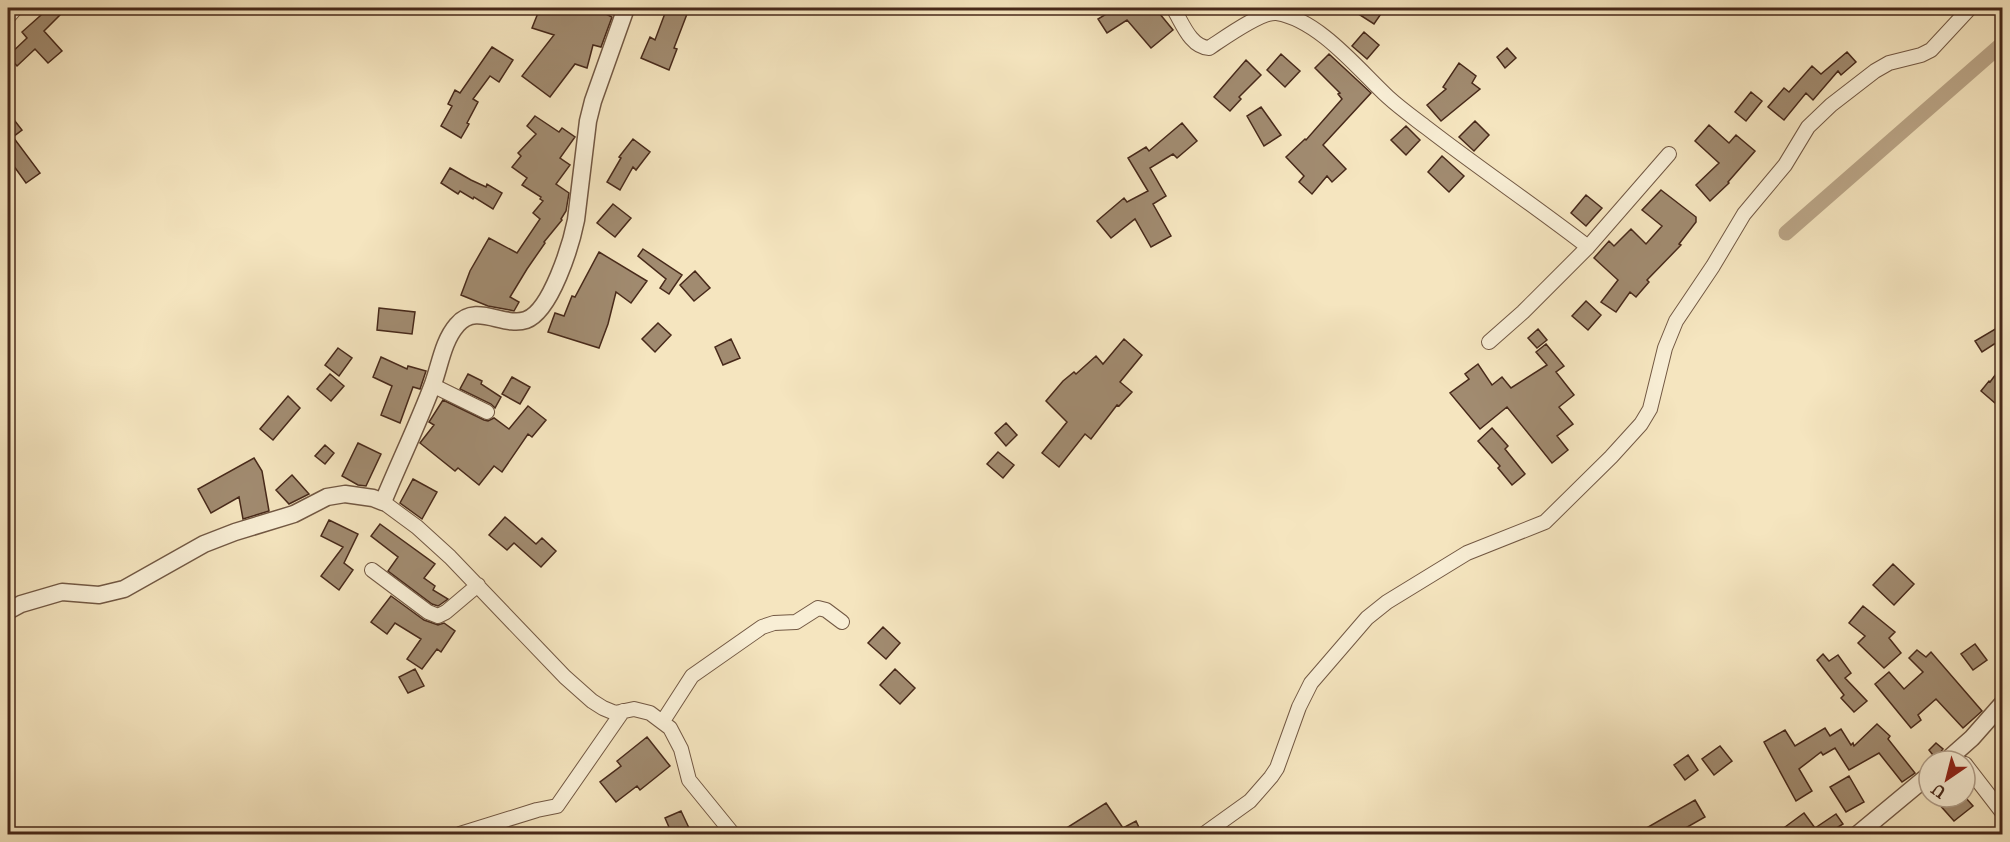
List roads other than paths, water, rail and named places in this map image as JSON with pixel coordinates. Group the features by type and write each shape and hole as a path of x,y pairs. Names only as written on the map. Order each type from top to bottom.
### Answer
{"street":[{"path":"8,17 16,8"},
{"path":"382,502 432,385 448,340 460,322 465,318 480,316 523,321 538,313 554,285 573,234 588,121 593,101 627,8"},
{"path":"1173,8 1194,43 1201,47 1209,48 1268,14 1280,14 1309,26 1328,40 1390,100 1486,174 1548,216 1588,247"},
{"path":"1204,834 1250,801 1271,777 1277,768 1299,707 1311,683 1367,618 1387,602 1467,553 1545,522 1611,457 1641,424 1650,410 1665,348 1676,321 1744,214 1785,165 1808,127 1831,105 1875,71 1889,63 1921,55 1931,50 1970,8"},
{"path":"1489,342 1523,312 1588,247 1669,154"},
{"path":"432,385 487,411"},
{"path":"8,612 21,604 62,592 99,595 124,589 204,544 294,514 327,497 345,494 373,498 425,533 591,701 610,712 640,710 663,721 676,737 689,780 733,834"},
{"path":"372,570 428,612 438,616 478,585"},
{"path":"663,721 692,676 762,627 774,623 796,622 818,608 826,610 842,622"},
{"path":"1966,749 2002,704"},
{"path":"460,834 557,806 623,711"},
{"path":"1977,783 2002,812"},
{"path":"1858,834 1917,785"}],"waterway":[{"path":"1786,233 2002,44"}]}
